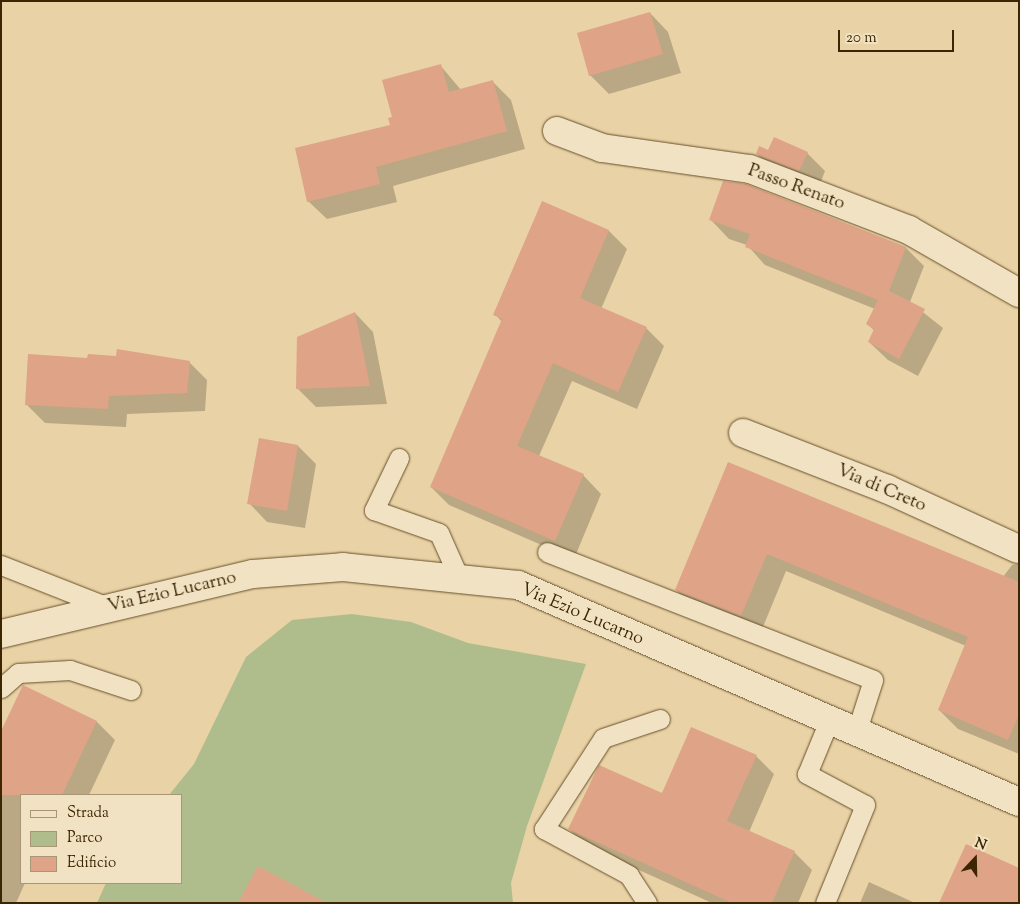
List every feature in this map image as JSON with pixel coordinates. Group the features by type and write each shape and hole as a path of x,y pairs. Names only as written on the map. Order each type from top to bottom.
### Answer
{"street":[{"name":"Passo Renato","path":"557,131 602,148 750,169 909,230 1019,294"},
{"name":"Via di Creto","path":"742,433 886,489 1018,549"},
{"name":"Via Ezio Lucarno","path":"1,634 253,574 343,567 518,586 828,723 1019,802"}],"lane":[{"path":"398,458 374,510 439,533 460,580"},
{"path":"547,552 874,680 856,733"},
{"path":"1,564 110,608"},
{"path":"1,688 18,673 70,670 131,690"},
{"path":"647,903 629,876 544,829 603,738 660,719"},
{"path":"825,903 865,806 807,774 828,723"}],"green space":[{"path":"352,614 411,622 468,643 586,664 527,826 511,883 513,903 97,903 106,884 182,884 182,794 170,794 194,764 246,657 292,620"}],"building":[{"path":"650,12 663,54 589,76 577,33"},
{"path":"441,64 449,92 493,80 507,131 376,167 380,184 307,202 295,148 390,125 388,118 392,117 382,80"},
{"path":"774,137 808,152 799,171 756,154 759,146 768,150"},
{"path":"723,181 746,184 906,247 889,291 925,309 899,359 868,342 874,329 866,324 878,300 745,247 750,234 709,220"},
{"path":"542,201 609,230 580,298 647,327 618,392 553,363 517,446 584,474 555,541 430,487 502,319 493,315"},
{"path":"355,312 370,386 296,389 297,337"},
{"path":"117,349 190,361 187,393 109,396 108,409 25,405 28,354 87,358 88,354 116,356"},
{"path":"259,438 298,445 287,511 247,504"},
{"path":"728,462 1019,582 1019,715 1008,740 938,710 968,637 767,554 741,616 675,590"},
{"path":"23,685 97,721 62,794 1,795 1,731"},
{"path":"691,727 757,755 727,821 795,851 772,903 732,903 568,829 599,765 662,793"},
{"path":"966,844 1019,868 1019,903 939,903"},
{"path":"258,866 327,903 238,903"}]}
